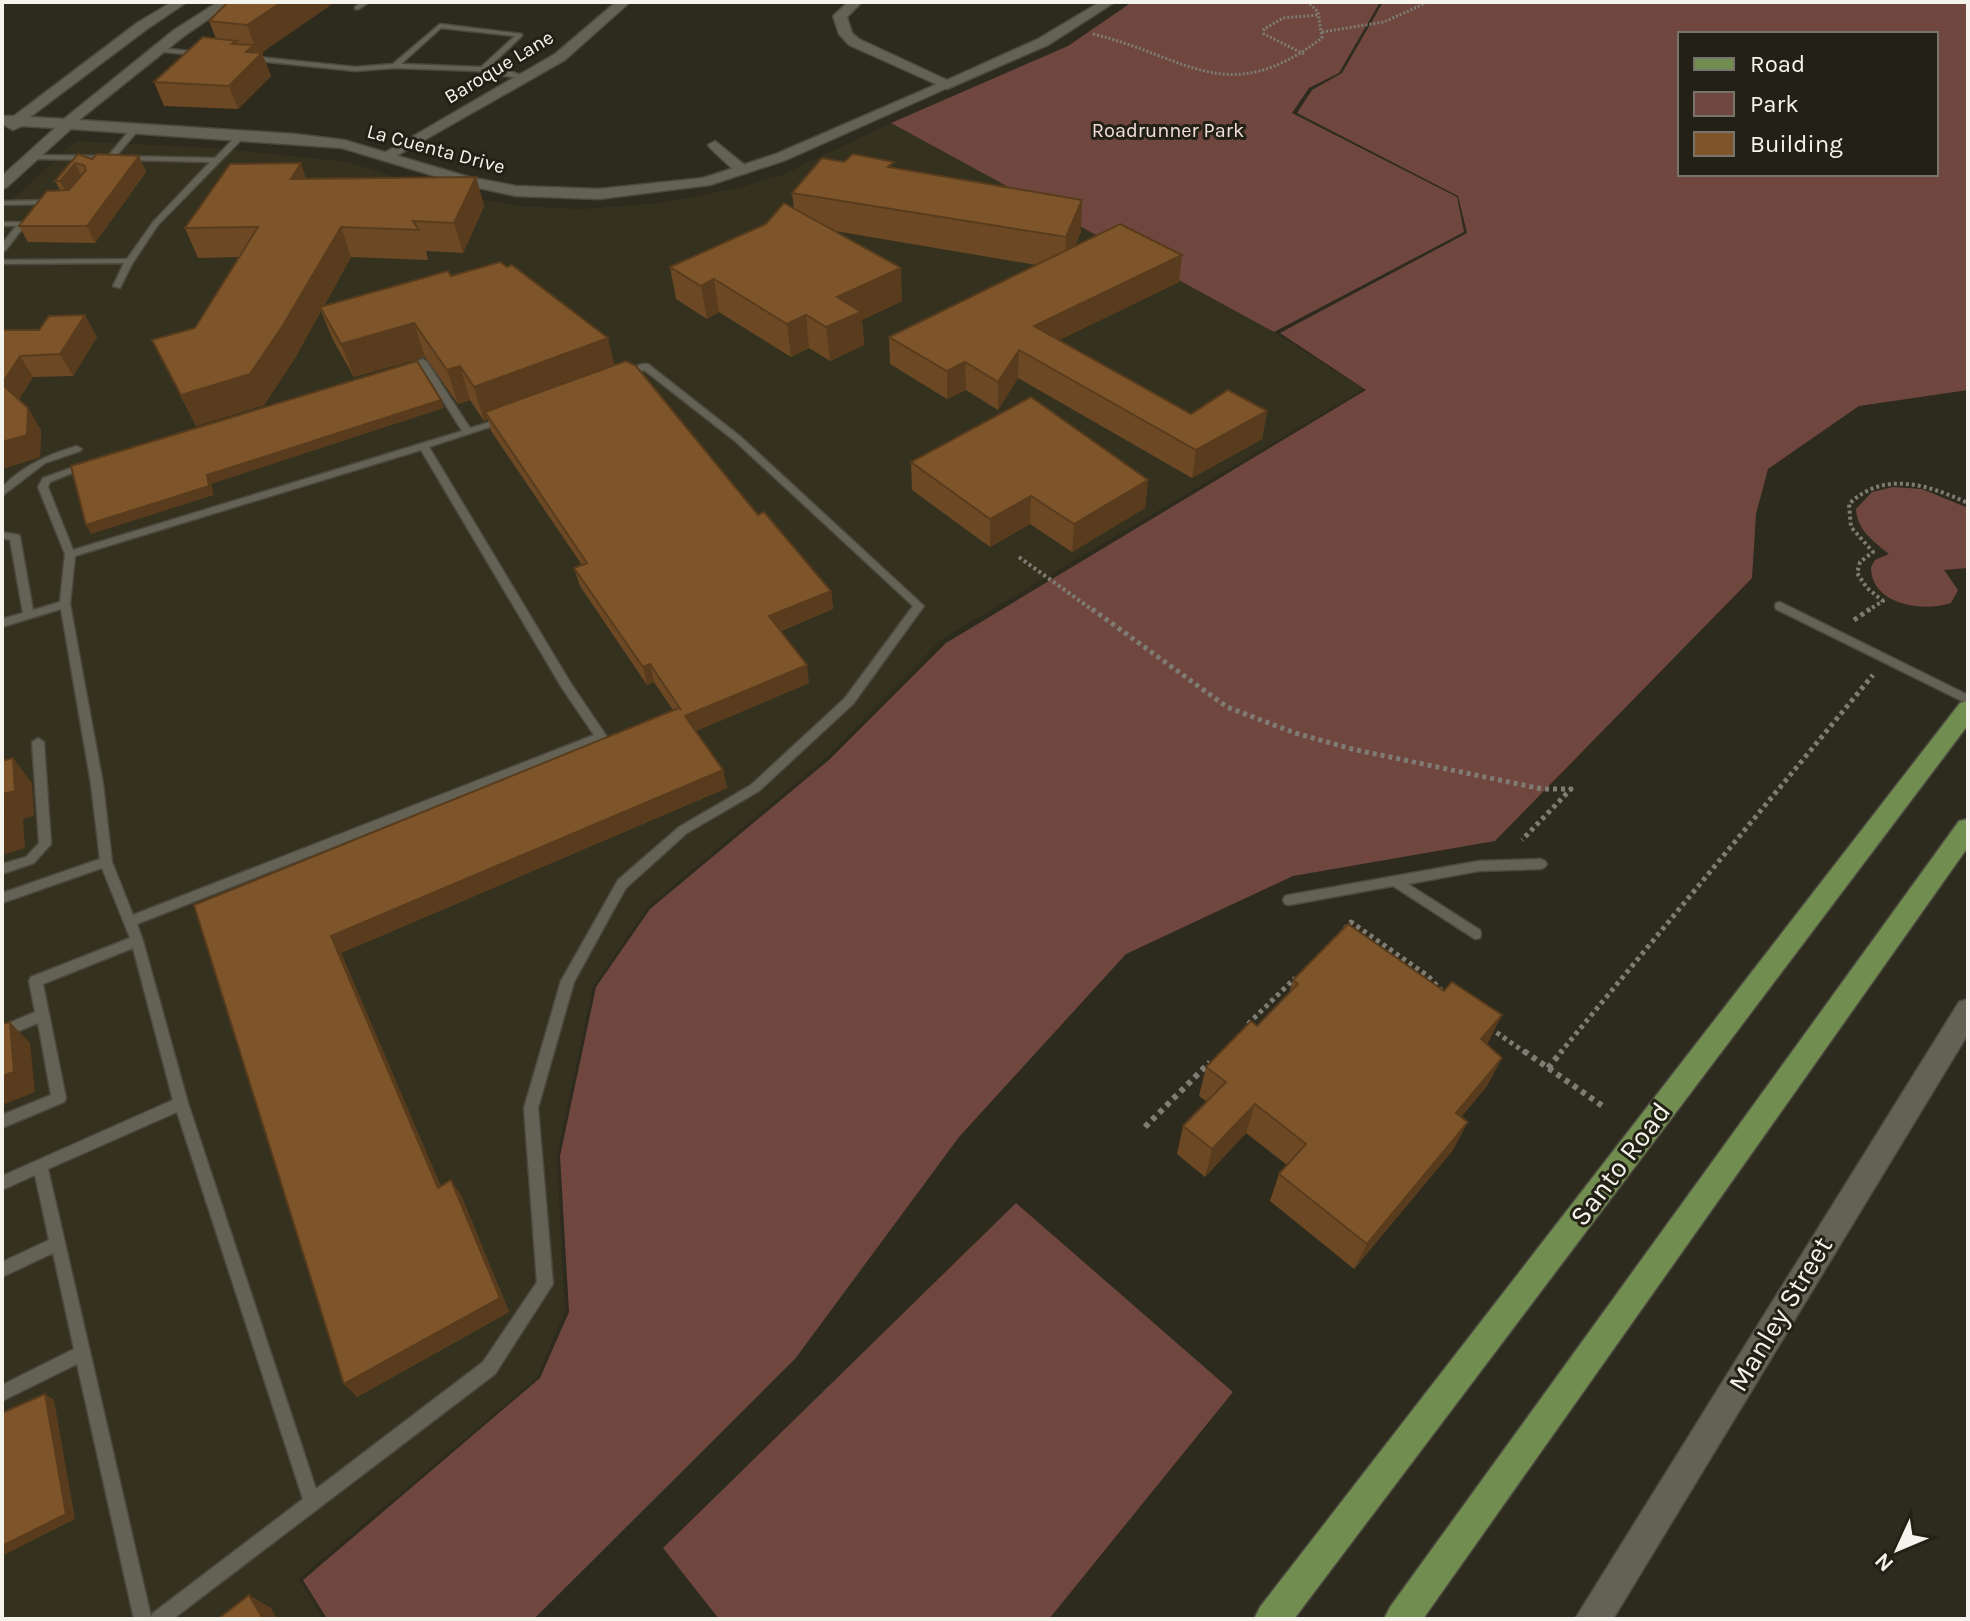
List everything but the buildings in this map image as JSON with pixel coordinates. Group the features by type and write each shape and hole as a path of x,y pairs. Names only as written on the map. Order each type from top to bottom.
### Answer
{"main road":[{"name":"Santo Road","path":"1272,1619 1968,709"},
{"path":"1402,1619 1968,828"}],"street":[{"path":"2,136 142,26 181,2"},
{"path":"2,184 67,123 158,50 227,2"},
{"name":"Baroque Lane","path":"386,156 560,57 624,2"},
{"path":"856,2 840,16 846,34 854,42 947,85"},
{"name":"La Cuenta Drive","path":"2,120 243,134 344,144 466,181 516,191 599,194 705,182 781,157 1068,29 1109,2"},
{"path":"715,145 742,170"},
{"name":"Manley Street","path":"1593,1619 1968,1010"}],"lane":[{"path":"357,8 366,2"},
{"path":"395,66 440,26 520,35 481,71"},
{"path":"158,50 214,55"},
{"path":"240,57 355,69 395,66 524,77"},
{"path":"99,170 136,128"},
{"path":"117,286 127,261 166,212 243,134"},
{"path":"30,157 217,160"},
{"path":"2,203 58,202"},
{"path":"2,224 22,224 2,249"},
{"path":"2,262 127,261"},
{"path":"394,371 423,362 467,431"},
{"path":"159,1619 489,1368 545,1284 531,1108 568,981 622,884 683,830 755,788 849,701 919,606 738,439 645,366 616,377"},
{"path":"70,554 517,415"},
{"path":"129,922 601,737 566,685 423,446"},
{"path":"2,493 42,461 77,449"},
{"path":"101,460 58,474 46,480 43,487 70,554 65,604 97,784 106,862 137,941 181,1103 312,1501"},
{"path":"2,535 15,537 29,615"},
{"path":"2,623 65,604"},
{"path":"1780,606 1968,700"},
{"path":"2,869 30,860 45,844 38,742"},
{"path":"2,898 106,862"},
{"path":"1289,900 1479,866 1541,864"},
{"path":"1396,882 1475,934"},
{"path":"2,1122 59,1098 36,981 137,941"},
{"path":"2,1032 43,1015"},
{"path":"2,1183 181,1103"},
{"path":"40,1165 143,1619"},
{"path":"2,1270 58,1243"},
{"path":"2,1393 82,1353"}],"path":[{"path":"1068,29 1121,41 1203,72 1253,73 1275,69 1304,54 1322,38 1318,15 1308,2"},
{"path":"1322,32 1384,22 1428,2"},
{"path":"1304,54 1270,38 1264,34 1264,29 1274,21 1287,17 1318,15"},
{"path":"1835,633 1883,601 1867,588 1857,573 1860,562 1873,552 1851,527 1849,504 1856,495 1886,483 1908,483 1931,487 1968,503"},
{"path":"1019,557 1227,707 1295,733 1352,749 1542,789 1571,789 1522,840"},
{"path":"1548,1068 1872,675 1885,681"},
{"path":"1341,933 1351,922 1428,976 1446,994"},
{"path":"1243,1030 1297,976"},
{"path":"1478,1019 1604,1107"},
{"path":"1145,1127 1221,1051"}],"shaded area":[{"path":"891,123 1274,332 1364,389 942,639 826,758 648,907 593,987 557,1156 565,1311 537,1378 299,1579 323,1619 2,1619 2,209 76,141 216,148 348,162 447,194 522,206 581,209 661,203 738,188 784,174"}],"green space":[{"name":"Roadrunner Park","path":"1132,2 1380,2 1339,73 1309,88 1292,113 1457,197 1464,232 1274,332 891,123 1068,46"},
{"path":"1383,2 1968,2 1968,390 1859,406 1768,469 1756,514 1752,578 1495,841 1293,876 1126,954 959,1137 795,1359 534,1619 327,1619 303,1580 540,1378 569,1312 560,1156 596,987 650,909 830,759 946,643 1366,390 1280,333 1467,233 1458,196 1297,113 1312,90 1342,73"},
{"path":"1893,487 1922,489 1968,508 1968,568 1944,570 1958,590 1951,603 1928,607 1901,603 1889,598 1873,580 1871,567 1875,560 1889,554 1863,529 1856,509 1872,492"},
{"path":"1016,1203 1233,1392 1049,1619 719,1619 663,1548"}]}
